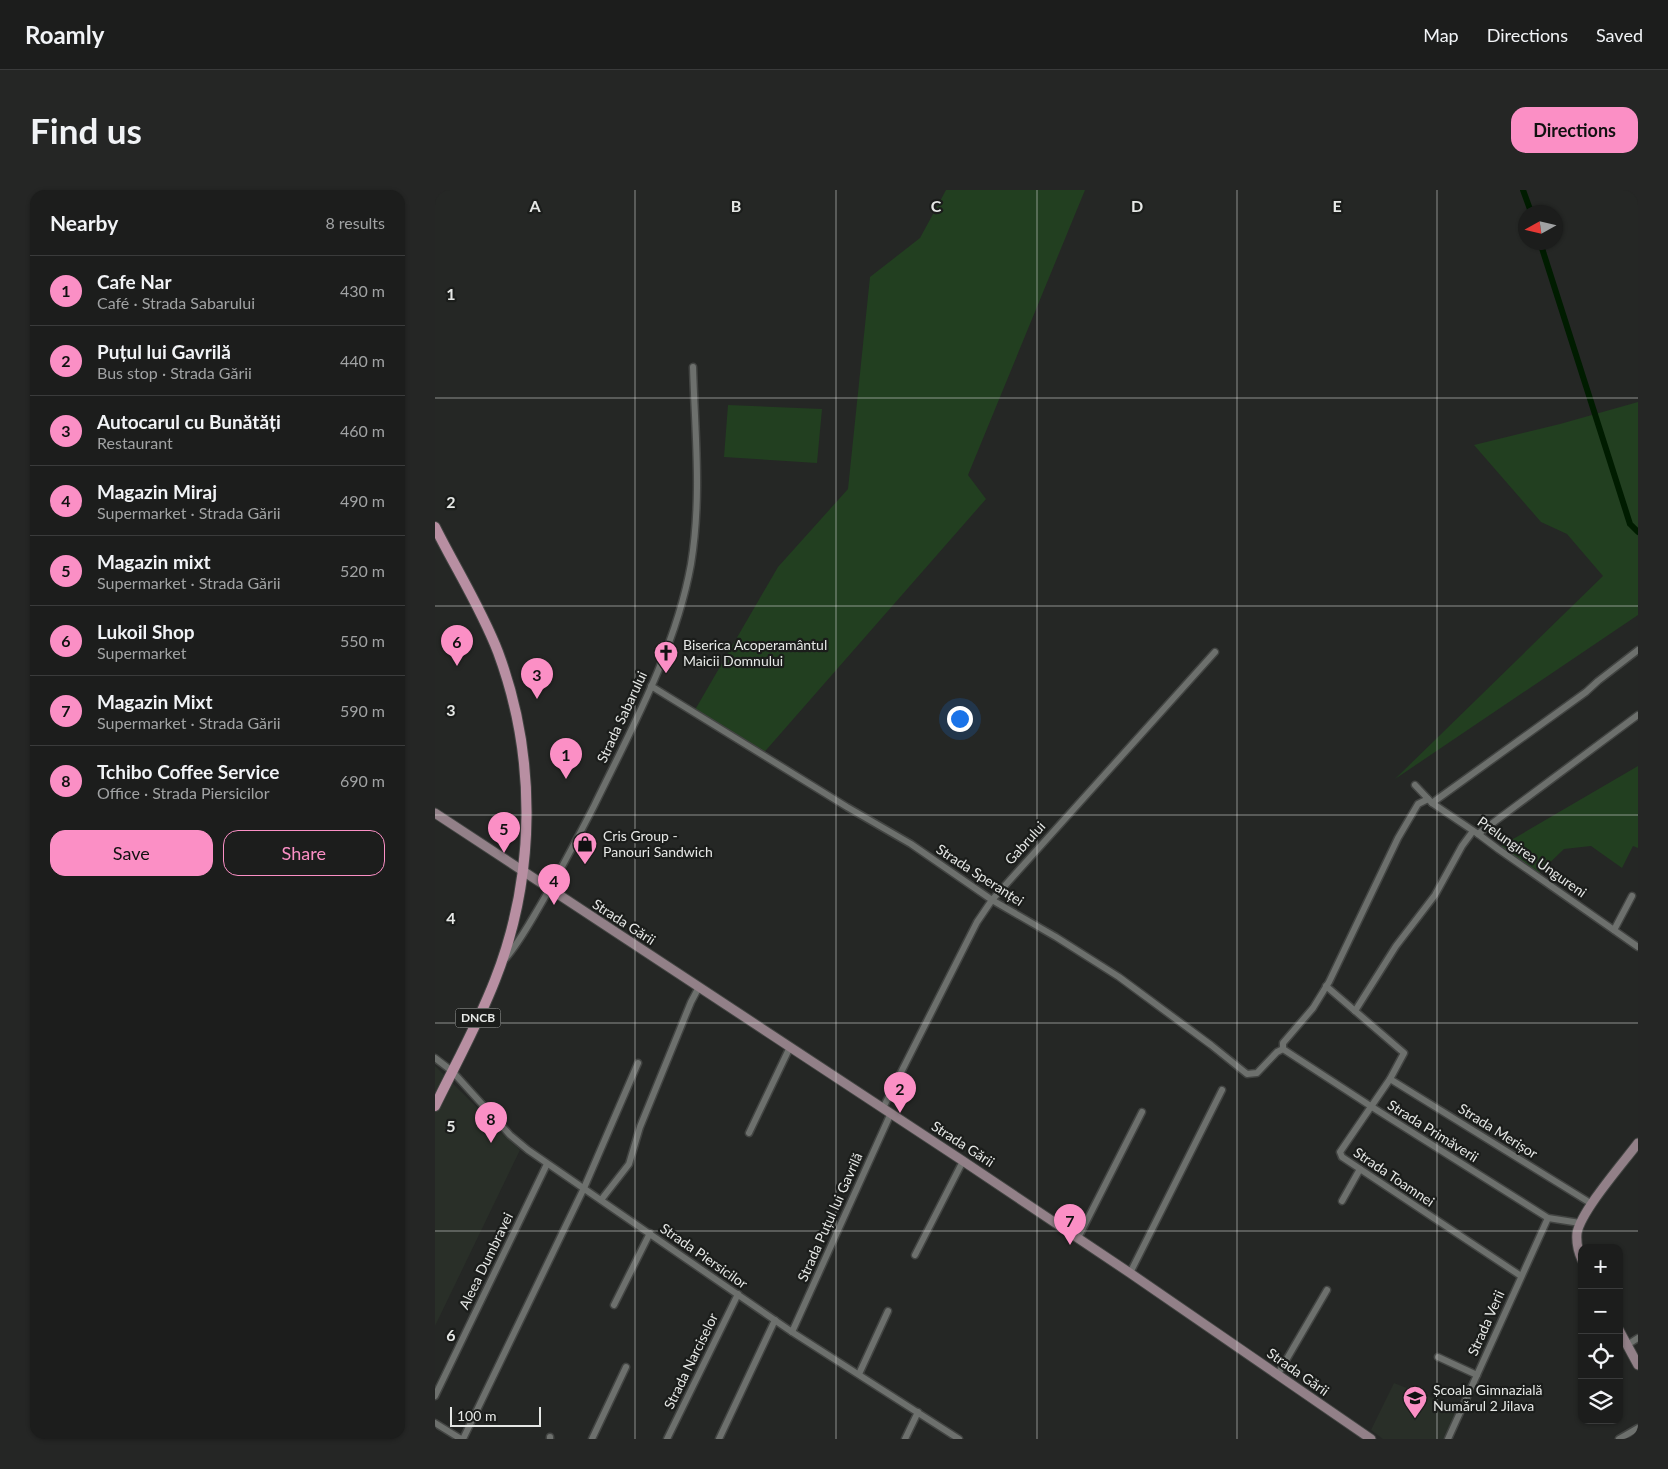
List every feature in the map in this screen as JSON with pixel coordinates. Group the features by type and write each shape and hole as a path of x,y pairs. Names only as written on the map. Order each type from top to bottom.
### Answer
{"main road":[{"name":"DNCB","path":"435,527 484,619 498,652 512,699 521,740 526,793 523,872 515,915 501,964 485,1004 435,1106"},
{"name":"Strada Gării","path":"435,813 963,1160 1371,1439"},
{"path":"1578,1245 1580,1223 1638,1143"},
{"path":"1621,1334 1638,1365"}],"street":[{"name":"Strada Sabarului","path":"501,964 518,942 571,852 651,686 684,594 693,548 699,470 693,367"},
{"name":"Strada Speranței","path":"651,686 847,807 911,844 992,900 1119,978 1211,1044 1247,1074 1257,1073 1283,1046 1313,1008 1418,804 1430,801 1586,692 1638,650"},
{"name":"Gabrului","path":"887,1111 977,922 992,900 1215,652"},
{"path":"1355,1011 1396,946 1435,895 1462,846 1476,832 1638,715"},
{"name":"Prelungirea Ungureni","path":"1415,785 1430,801 1638,947"},
{"path":"1614,930 1632,896"},
{"name":"Strada Toamnei","path":"1326,986 1404,1053 1372,1107 1340,1152 1342,1157 1521,1276"},
{"path":"601,1200 629,1164 640,1127 691,1002 699,987"},
{"name":"Strada Primăverii","path":"1283,1046 1372,1107 1547,1218 1580,1223"},
{"path":"749,1133 790,1047"},
{"name":"Strada Piersicilor","path":"435,1058 452,1071 510,1135 547,1164 792,1332 959,1439"},
{"path":"435,1423 462,1439 584,1188 637,1063"},
{"name":"Strada Merișor","path":"1390,1079 1592,1204"},
{"path":"1130,1273 1222,1090"},
{"name":"Strada Puțul lui Gavrilă","path":"792,1332 887,1111"},
{"path":"1078,1238 1141,1112"},
{"path":"915,1255 963,1160"},
{"name":"Aleea Dumbravei","path":"435,1396 547,1164"},
{"path":"1342,1201 1360,1169"},
{"name":"Strada Verii","path":"1448,1439 1547,1218"},
{"path":"613,1305 649,1233"},
{"path":"1278,1374 1327,1290"},
{"name":"Strada Narciselor","path":"667,1439 737,1294"},
{"path":"859,1374 888,1311"},
{"path":"719,1439 775,1320"},
{"path":"1627,1345 1638,1338"},
{"path":"1438,1357 1477,1375"},
{"path":"592,1439 626,1367"},
{"path":"905,1439 918,1412"},
{"path":"1619,1439 1638,1428"}],"shaded area":[{"path":"435,1066 520,1150 435,1326"},
{"name":"Școala Gimnazială Numărul 2 Jilava","path":"1394,1383 1458,1408 1445,1439 1383,1439 1371,1430"}],"green space":[{"path":"946,190 1085,190 968,475 986,499 761,756 692,715 778,567 848,489 870,277 920,238"},
{"path":"1638,402 1638,615 1395,779 1603,576 1567,534 1541,522 1474,445"},
{"path":"728,405 822,409 817,463 724,457"},
{"path":"1638,766 1638,848 1633,846 1622,868 1591,846 1564,849 1538,874 1501,846"}],"waterway":[{"path":"1523,190 1528,205"},
{"path":"1543,250 1630,524 1638,532"}],"place":[{"name":"Lukoil Shop","path":"457,666"},
{"name":"Biserica Acoperamântul Maicii Domnului","path":"666,674"},
{"name":"Autocarul cu Bunătăți","path":"537,699"},
{"name":"Cafe Nar","path":"566,779"},
{"name":"Magazin mixt","path":"504,853"},
{"name":"Cris Group - Panouri Sandwich","path":"585,865"},
{"name":"Magazin Miraj","path":"554,905"},
{"name":"Puțul lui Gavrilă","path":"900,1113"},
{"name":"Tchibo Coffee Service","path":"491,1143"},
{"name":"Magazin Mixt","path":"1070,1245"},
{"name":"Școala Gimnazială Numărul 2 Jilava","path":"1415,1419"}]}
